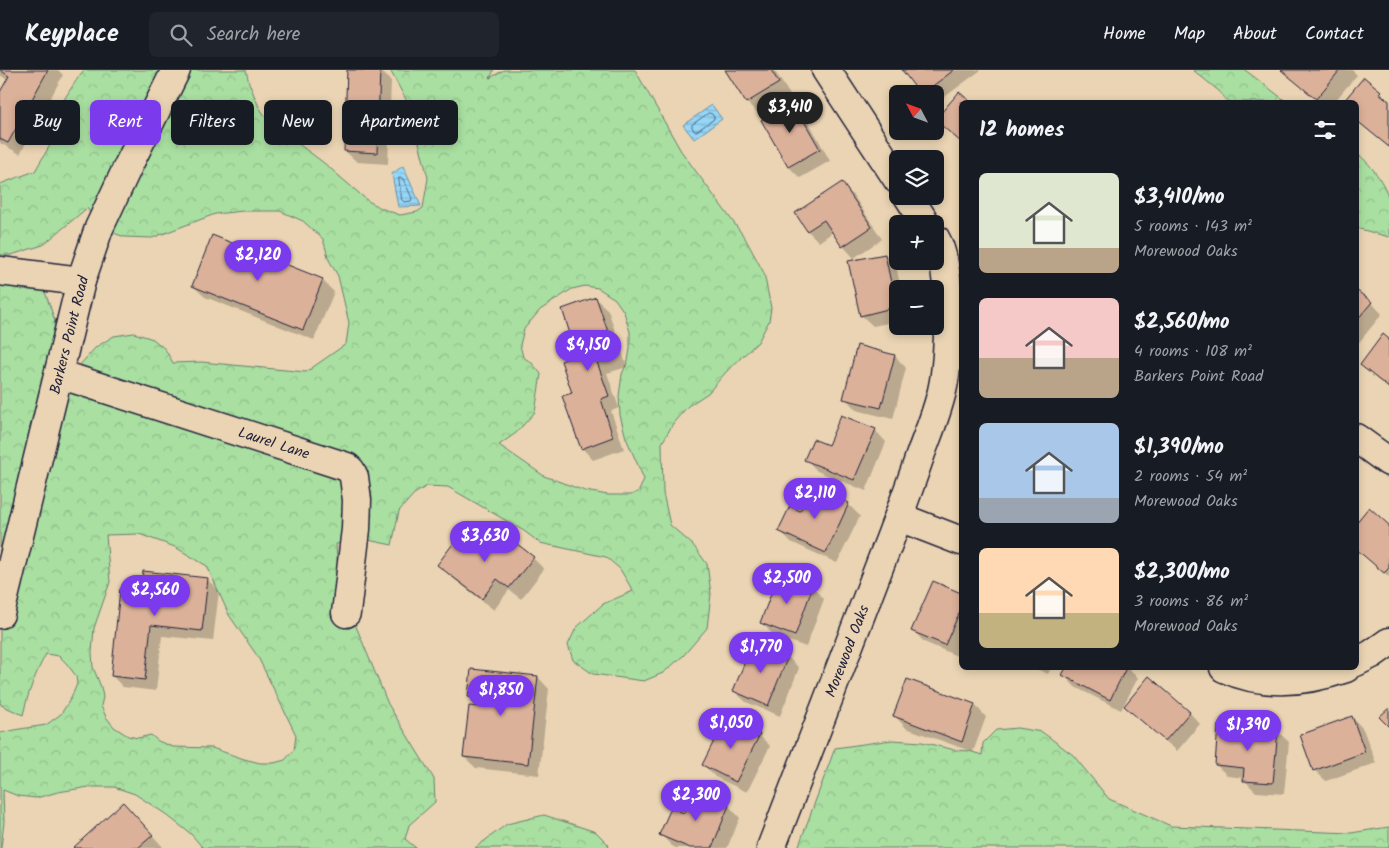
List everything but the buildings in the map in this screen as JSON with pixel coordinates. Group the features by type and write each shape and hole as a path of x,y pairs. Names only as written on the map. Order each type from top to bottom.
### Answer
{"street":[{"name":"Barkers Point Road","path":"0,614 81,281 103,220 176,70"},
{"path":"826,70 889,166"},
{"path":"915,205 923,215"},
{"name":"Morewood Oaks","path":"771,848 898,517 942,391 948,324 944,264"},
{"path":"0,271 81,281"},
{"name":"Laurel Lane","path":"59,374 347,467 354,477 357,500 356,528 346,613"},
{"path":"1359,440 1389,462"},
{"path":"898,517 959,540"},
{"path":"1359,660 1389,642"},
{"path":"1230,670 1271,680 1303,679 1340,670"}],"green space":[{"path":"84,70 158,70 170,82 179,70 246,70 249,83 264,114 264,145 300,145 368,201 400,215 417,212 423,208 428,178 420,145 458,145 458,100 406,100 390,70 494,70 490,78 504,70 635,70 681,151 745,238 764,273 771,308 769,321 758,342 726,372 708,393 688,406 674,422 662,443 663,493 670,525 693,545 707,564 711,594 707,628 683,656 663,673 644,681 593,674 573,660 568,645 576,628 603,604 633,591 620,569 606,557 540,543 524,531 448,487 427,486 414,494 399,511 392,545 368,540 336,544 339,585 388,704 434,779 435,802 409,825 405,839 416,848 203,848 191,834 135,794 114,787 89,787 36,798 18,796 3,790 4,822 0,848 0,733 46,725 61,714 77,684 76,676 59,656 46,654 32,684 23,715 1,705 0,702 0,265 43,286 55,321 50,375 69,377 96,347 114,336 134,333 153,339 165,349 173,363 201,362 306,372 346,344 349,323 338,276 329,260 323,239 303,221 280,211 243,211 215,214 152,238 125,237 99,228 87,208 43,245 11,255 0,255 0,184 35,171 50,145 80,145 80,100 64,100","holes":["585,286 598,288 615,299 624,312 630,332 628,361 622,374 619,396 620,415 626,438 644,479 639,491 631,495 608,495 585,491 544,476 499,445 516,433 535,412 541,374 532,363 523,357 520,345 524,329 540,310 572,289","139,534 175,547 207,566 229,615 258,657 296,735 294,750 285,760 274,763 260,763 212,748 173,747 158,741 151,735 138,738 128,736 114,727 106,717 101,706 103,697 93,667 92,653 94,628 110,582 106,535"]},
{"path":"1193,70 1245,70 1284,100 1226,100 1219,91"},
{"path":"1359,155 1377,174 1388,195 1389,237 1359,229"},
{"path":"1017,728 1042,732 1073,755 1109,799 1171,826 1351,833 1389,827 1389,848 798,848 835,748 892,740 922,742 982,755 983,743 996,730"},
{"path":"544,815 596,832 608,844 609,848 475,848 507,824"}],"water":[{"path":"712,105 722,119 694,139 683,125"},
{"path":"403,166 421,206 398,207 392,174"}]}
